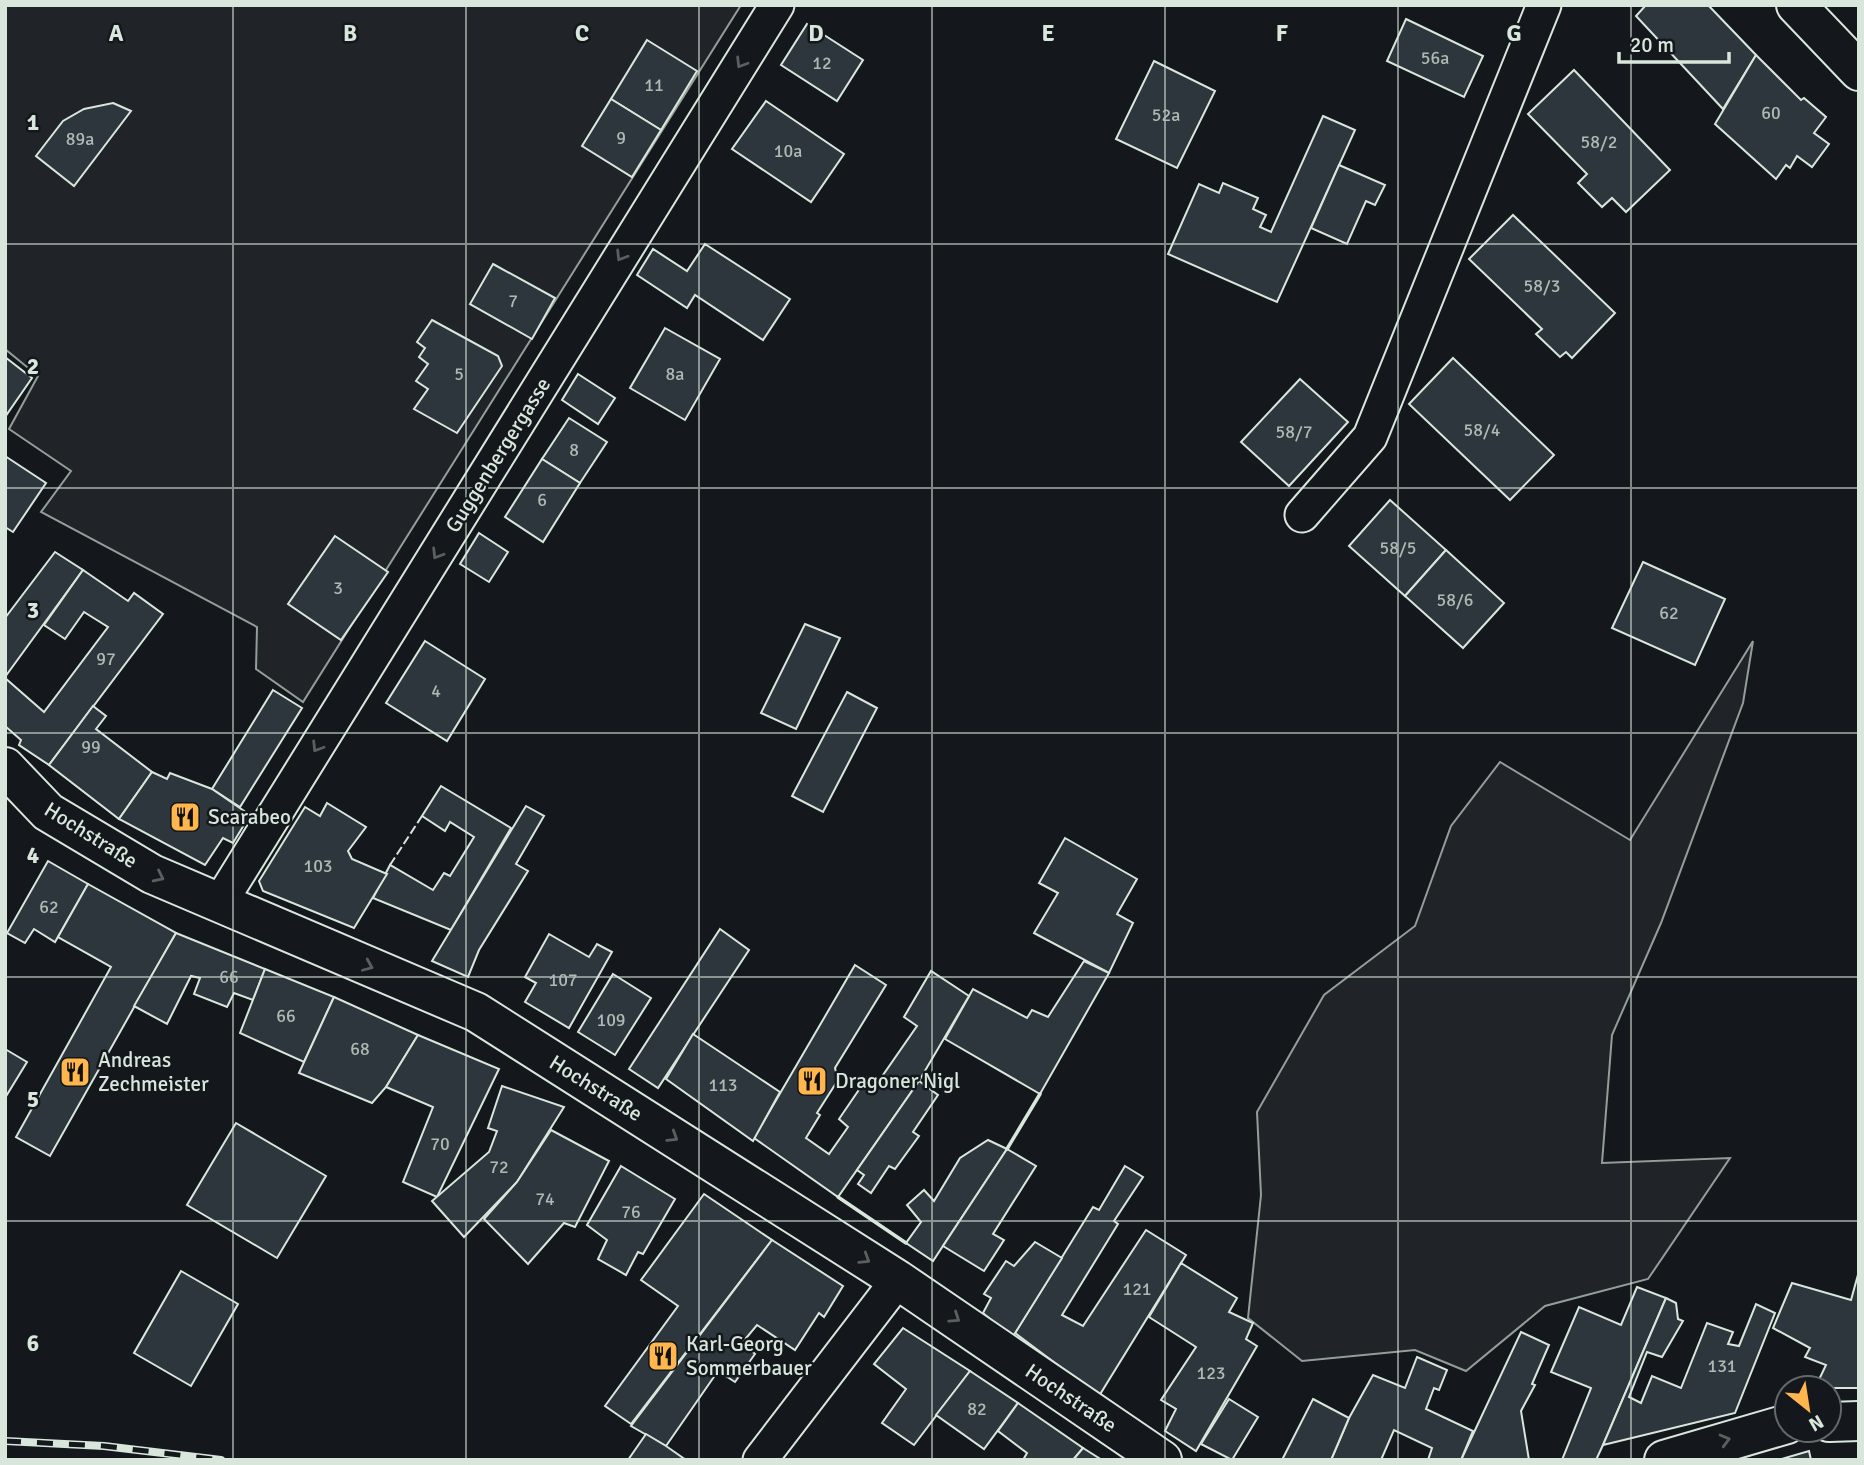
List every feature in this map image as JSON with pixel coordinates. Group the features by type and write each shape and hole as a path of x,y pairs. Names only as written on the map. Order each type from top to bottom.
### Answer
{"main road":[{"path":"1796,5 1859,71"},
{"name":"Hochstraße","path":"5,767 48,812 152,874 476,1012 898,1280 1162,1460"},
{"path":"1664,1460 1773,1428"}],"street":[{"name":"Guggenbergergasse","path":"219,904 777,5"},
{"path":"1302,515 1370,437 1544,5"},
{"path":"760,1460 898,1280"}],"shaded area":[{"path":"5,5 741,5 303,702 256,669 257,627 41,512 71,471 9,429 38,376 5,349"},
{"path":"1753,641 1743,703 1661,923 1612,1035 1602,1163 1730,1158 1648,1279 1545,1306 1466,1371 1415,1350 1302,1361 1248,1318 1261,1195 1257,1112 1324,995 1415,926 1451,826 1500,762 1630,840"}],"building":[{"path":"1646,5 1708,5 1756,55 1723,109 1636,16"},
{"path":"1406,19 1483,56 1464,97 1387,61"},
{"path":"807,24 863,60 837,101 781,65"},
{"path":"647,40 697,71 661,130 611,99"},
{"path":"1756,55 1801,100 1804,98 1826,117 1814,133 1829,144 1812,167 1797,156 1790,168 1786,165 1776,179 1715,124"},
{"path":"1154,61 1215,91 1177,168 1116,139"},
{"path":"1574,70 1670,170 1626,212 1612,198 1602,207 1578,183 1587,174 1528,114"},
{"path":"611,99 661,130 632,177 582,146"},
{"path":"766,101 844,154 811,202 732,149"},
{"path":"113,103 131,111 74,186 36,156 63,121 84,109"},
{"path":"1323,116 1355,130 1277,302 1168,254 1199,184 1219,193 1223,183 1258,198 1253,209 1266,215 1260,227 1271,232"},
{"path":"1339,165 1385,185 1375,205 1366,201 1347,244 1311,228"},
{"path":"1513,215 1615,313 1572,358 1566,352 1560,357 1536,334 1542,329 1469,259"},
{"path":"705,244 790,299 763,340 695,295 687,308 637,275 653,249 687,271"},
{"path":"493,264 555,298 532,339 470,304"},
{"path":"432,320 498,356 502,366 457,433 414,409 428,389 416,381 428,364 419,357 425,348 417,342"},
{"path":"665,328 720,359 685,420 630,388"},
{"path":"5,357 32,378 5,417"},
{"path":"1453,358 1554,455 1510,500 1409,404"},
{"path":"578,374 615,398 598,424 562,400"},
{"path":"1300,379 1348,422 1289,486 1241,442"},
{"path":"569,418 607,442 580,483 542,459"},
{"path":"5,456 46,483 13,532 5,527"},
{"path":"542,459 580,483 543,542 505,517"},
{"path":"1390,500 1446,550 1405,596 1349,546"},
{"path":"479,533 508,552 489,582 460,564"},
{"path":"335,536 388,572 341,640 288,604"},
{"path":"1446,550 1504,603 1463,648 1405,596"},
{"path":"55,552 83,570 5,677 5,618"},
{"path":"1643,562 1725,599 1695,665 1612,628"},
{"path":"83,570 128,601 134,593 163,614 49,765 19,745 21,740 5,726 5,678 44,712 108,627 84,612 65,639 44,625"},
{"path":"805,624 840,638 796,729 761,713"},
{"path":"425,641 485,679 447,741 386,703"},
{"path":"273,690 302,708 240,807 212,789"},
{"path":"847,692 877,708 823,812 792,796"},
{"path":"93,706 106,716 96,729 152,772 119,819 49,765"},
{"name":"Scarabeo","path":"152,772 167,779 170,773 212,789 250,815 233,843 223,838 205,865 119,819"},
{"path":"441,786 511,828 451,930 373,898 390,865 433,890 444,873 450,876 474,837 450,822 445,831 422,816"},
{"path":"327,803 366,827 348,851 352,859 387,874 354,928 263,891 259,881 305,807 320,816"},
{"path":"526,806 544,816 516,864 528,871 479,950 468,977 432,961"},
{"path":"1065,838 1137,879 1117,914 1133,923 1109,973 1034,933 1058,893 1039,883"},
{"path":"48,861 88,884 55,942 34,929 25,943 7,933"},
{"name":"Andreas Zechmeister","path":"88,884 176,933 50,1156 16,1137 111,967 58,937"},
{"path":"720,929 749,950 658,1088 629,1069"},
{"path":"176,933 265,969 253,1000 234,993 227,1007 194,994 200,978 191,976 167,1024 134,1006"},
{"path":"549,934 589,957 597,944 612,952 569,1028 525,1002 536,983 525,977"},
{"path":"1084,961 1109,973 1040,1094 945,1039 973,989 1027,1018 1032,1010 1048,1017"},
{"name":"Dragoner Nigl","path":"855,965 886,985 835,1068 838,1080 817,1113 820,1115 806,1138 829,1154 848,1127 839,1119 867,1078 876,1085 917,1026 904,1017 931,971 969,996 919,1081 838,1197 754,1138"},
{"path":"265,969 334,997 304,1062 240,1033"},
{"path":"613,974 651,998 615,1055 578,1032"},
{"path":"334,997 418,1035 386,1087 372,1103 299,1073"},
{"path":"693,1034 780,1092 753,1141 666,1079"},
{"path":"418,1035 499,1069 437,1197 403,1182 433,1107 386,1087"},
{"path":"5,1049 27,1062 5,1098"},
{"path":"919,1081 938,1095 913,1132 919,1136 895,1169 889,1166 871,1193 858,1184 864,1175 857,1170"},
{"path":"502,1086 564,1107 517,1182 464,1237 432,1201 489,1152 497,1131 488,1128"},
{"path":"236,1123 326,1176 277,1258 187,1205"},
{"path":"551,1130 609,1161 575,1227 564,1223 528,1264 484,1219 517,1182"},
{"path":"988,1140 1007,1149 933,1261 906,1243 921,1222 907,1205 924,1190 934,1201 960,1158"},
{"path":"1007,1149 1036,1166 993,1234 1004,1240 984,1271 943,1246"},
{"path":"621,1166 675,1199 643,1254 638,1252 626,1275 598,1259 607,1240 587,1225"},
{"path":"1125,1166 1143,1177 1114,1221 1118,1224 1062,1315 1083,1326 1146,1230 1186,1255 1099,1396 1015,1333 1093,1207 1099,1210"},
{"name":"Karl-Georg Sommerbauer","path":"704,1194 772,1240 631,1424 605,1406 678,1306 641,1280"},
{"path":"772,1240 843,1286 824,1317 819,1313 795,1350 757,1325 742,1343 755,1354 735,1382 718,1371 666,1446 631,1426"},
{"path":"1035,1242 1062,1258 1012,1338 983,1313 991,1298 984,1294 1006,1261 1014,1266"},
{"path":"1181,1263 1237,1298 1229,1312 1253,1323 1246,1339 1257,1346 1196,1451 1165,1431 1176,1409 1161,1400 1196,1347 1149,1317"},
{"path":"181,1271 238,1304 191,1386 134,1353"},
{"path":"1859,1271 1859,1388 1843,1388 1843,1374 1822,1374 1826,1365 1805,1357 1810,1348 1773,1328 1792,1283 1851,1300"},
{"path":"1637,1287 1666,1298 1603,1445 1596,1460 1562,1460 1591,1388 1551,1372 1579,1307 1621,1325"},
{"path":"1666,1298 1676,1303 1678,1319 1683,1321 1662,1357 1647,1352 1629,1397 1641,1403 1652,1376 1681,1388 1707,1323 1733,1332 1728,1344 1739,1346 1756,1304 1775,1313 1735,1413 1603,1445"},
{"path":"903,1328 970,1371 914,1445 882,1423 906,1389 874,1364"},
{"path":"1521,1332 1549,1345 1532,1384 1535,1385 1521,1411 1529,1460 1461,1460"},
{"path":"1417,1357 1447,1370 1439,1390 1434,1388 1426,1409 1473,1431 1461,1460 1428,1460 1432,1448 1394,1430 1381,1460 1331,1460 1349,1418 1373,1375 1405,1388"},
{"path":"970,1371 1018,1403 984,1449 936,1415"},
{"path":"1229,1399 1258,1417 1232,1460 1201,1444"},
{"path":"1313,1399 1349,1418 1331,1460 1282,1460"},
{"path":"1018,1403 1083,1448 1073,1460 1023,1460 1027,1453 998,1431"},
{"path":"646,1434 666,1446 686,1460 628,1460"},
{"path":"1083,1448 1102,1460 1073,1460"},
{"path":"1809,1451 1811,1460 1778,1460"}],"railway":[{"path":"5,1441 104,1446 221,1460"}],"fence":[{"path":"390,865 422,816"}],"wall":[{"path":"1007,1149 1040,1094"},
{"path":"838,1197 906,1243"}],"place":[{"name":"Scarabeo","path":"185,817"},
{"name":"Andreas Zechmeister","path":"75,1072"},
{"name":"Dragoner Nigl","path":"812,1081"},
{"name":"Karl-Georg Sommerbauer","path":"663,1356"}]}
